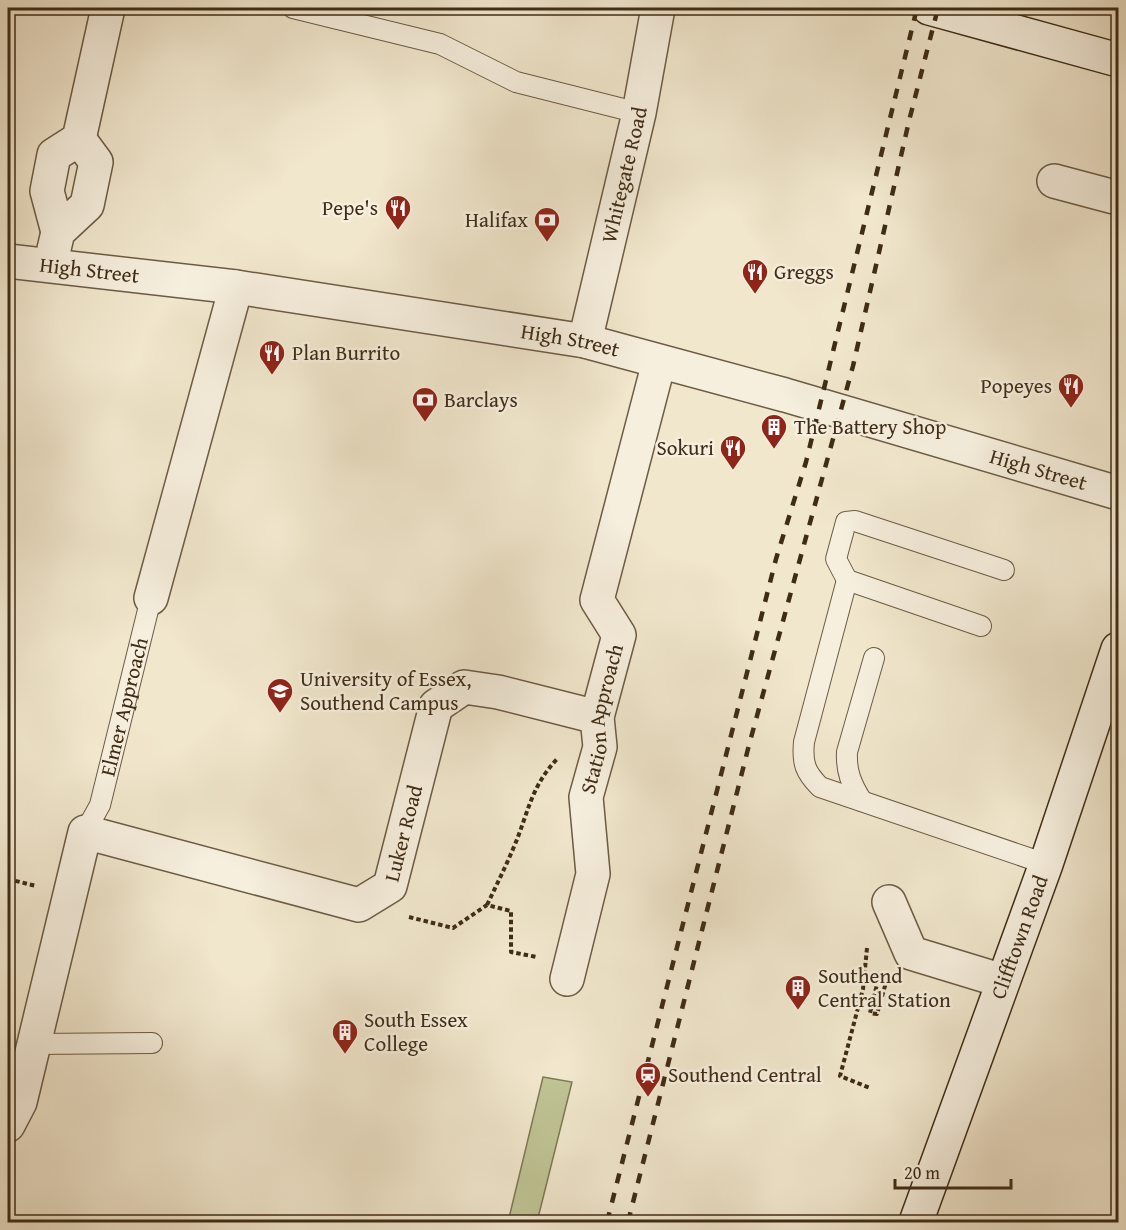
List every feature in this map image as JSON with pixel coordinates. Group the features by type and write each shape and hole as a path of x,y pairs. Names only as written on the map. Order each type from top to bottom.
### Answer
{"street":[{"path":"51,266 58,232 47,191 54,155 79,139 108,8"},
{"name":"Whitegate Road","path":"585,341 639,113 658,8"},
{"path":"929,8 1119,60"},
{"path":"58,232 87,205 96,162 79,139"},
{"path":"1054,181 1119,198"},
{"name":"High Street","path":"8,261 236,287 585,341 785,395 1119,493"},
{"name":"Elmer Approach","path":"151,598 236,287"},
{"name":"Station Approach","path":"569,972 593,874 586,797 600,747 597,717 619,635 597,600 659,362"},
{"name":"Clifftown Road","path":"916,1222 1046,864 1119,649"},
{"name":"Luker Road","path":"359,904 390,886 436,706 464,687 498,692 597,717"},
{"path":"85,832 359,904"},
{"name":"Elmer Approach","path":"8,1125 20,1102 85,832"},
{"path":"889,902 911,953 1003,981"}],"lane":[{"path":"294,8 440,44 516,82 639,113"},
{"path":"1004,570 855,520 846,522 836,559 847,580 804,742 802,761 807,774 820,787 1046,864"},
{"path":"847,580 981,626"},
{"name":"Elmer Approach","path":"85,832 100,805 151,598"},
{"path":"861,801 846,767 847,752 874,658"},
{"path":"34,1044 152,1043"}],"path":[{"path":"359,904 453,928 487,905 514,848 532,793 545,771 560,756"},
{"path":"487,905 511,911 511,952 569,972"},
{"path":"867,945 863,989 840,1076 870,1088"},
{"path":"865,958 873,960"},
{"path":"882,963 870,1013 878,1014 888,973"}],"green space":[{"path":"543,1077 572,1082 537,1222 508,1222"}],"railway":[{"path":"607,1222 776,559 806,462 917,8"},
{"path":"628,1222 749,745 853,366 909,121 938,8"}],"place":[{"name":"Pepe's","path":"398,231"},
{"name":"Halifax","path":"547,243"},
{"name":"Greggs","path":"755,295"},
{"name":"Plan Burrito","path":"272,376"},
{"name":"Popeyes","path":"1071,409"},
{"name":"Barclays","path":"425,423"},
{"name":"The Battery Shop","path":"774,450"},
{"name":"Sokuri","path":"733,471"},
{"name":"University of Essex, Southend Campus","path":"280,714"},
{"name":"Southend Central Station","path":"798,1011"},
{"name":"South Essex College","path":"345,1055"},
{"name":"Southend Central","path":"648,1098"}]}
